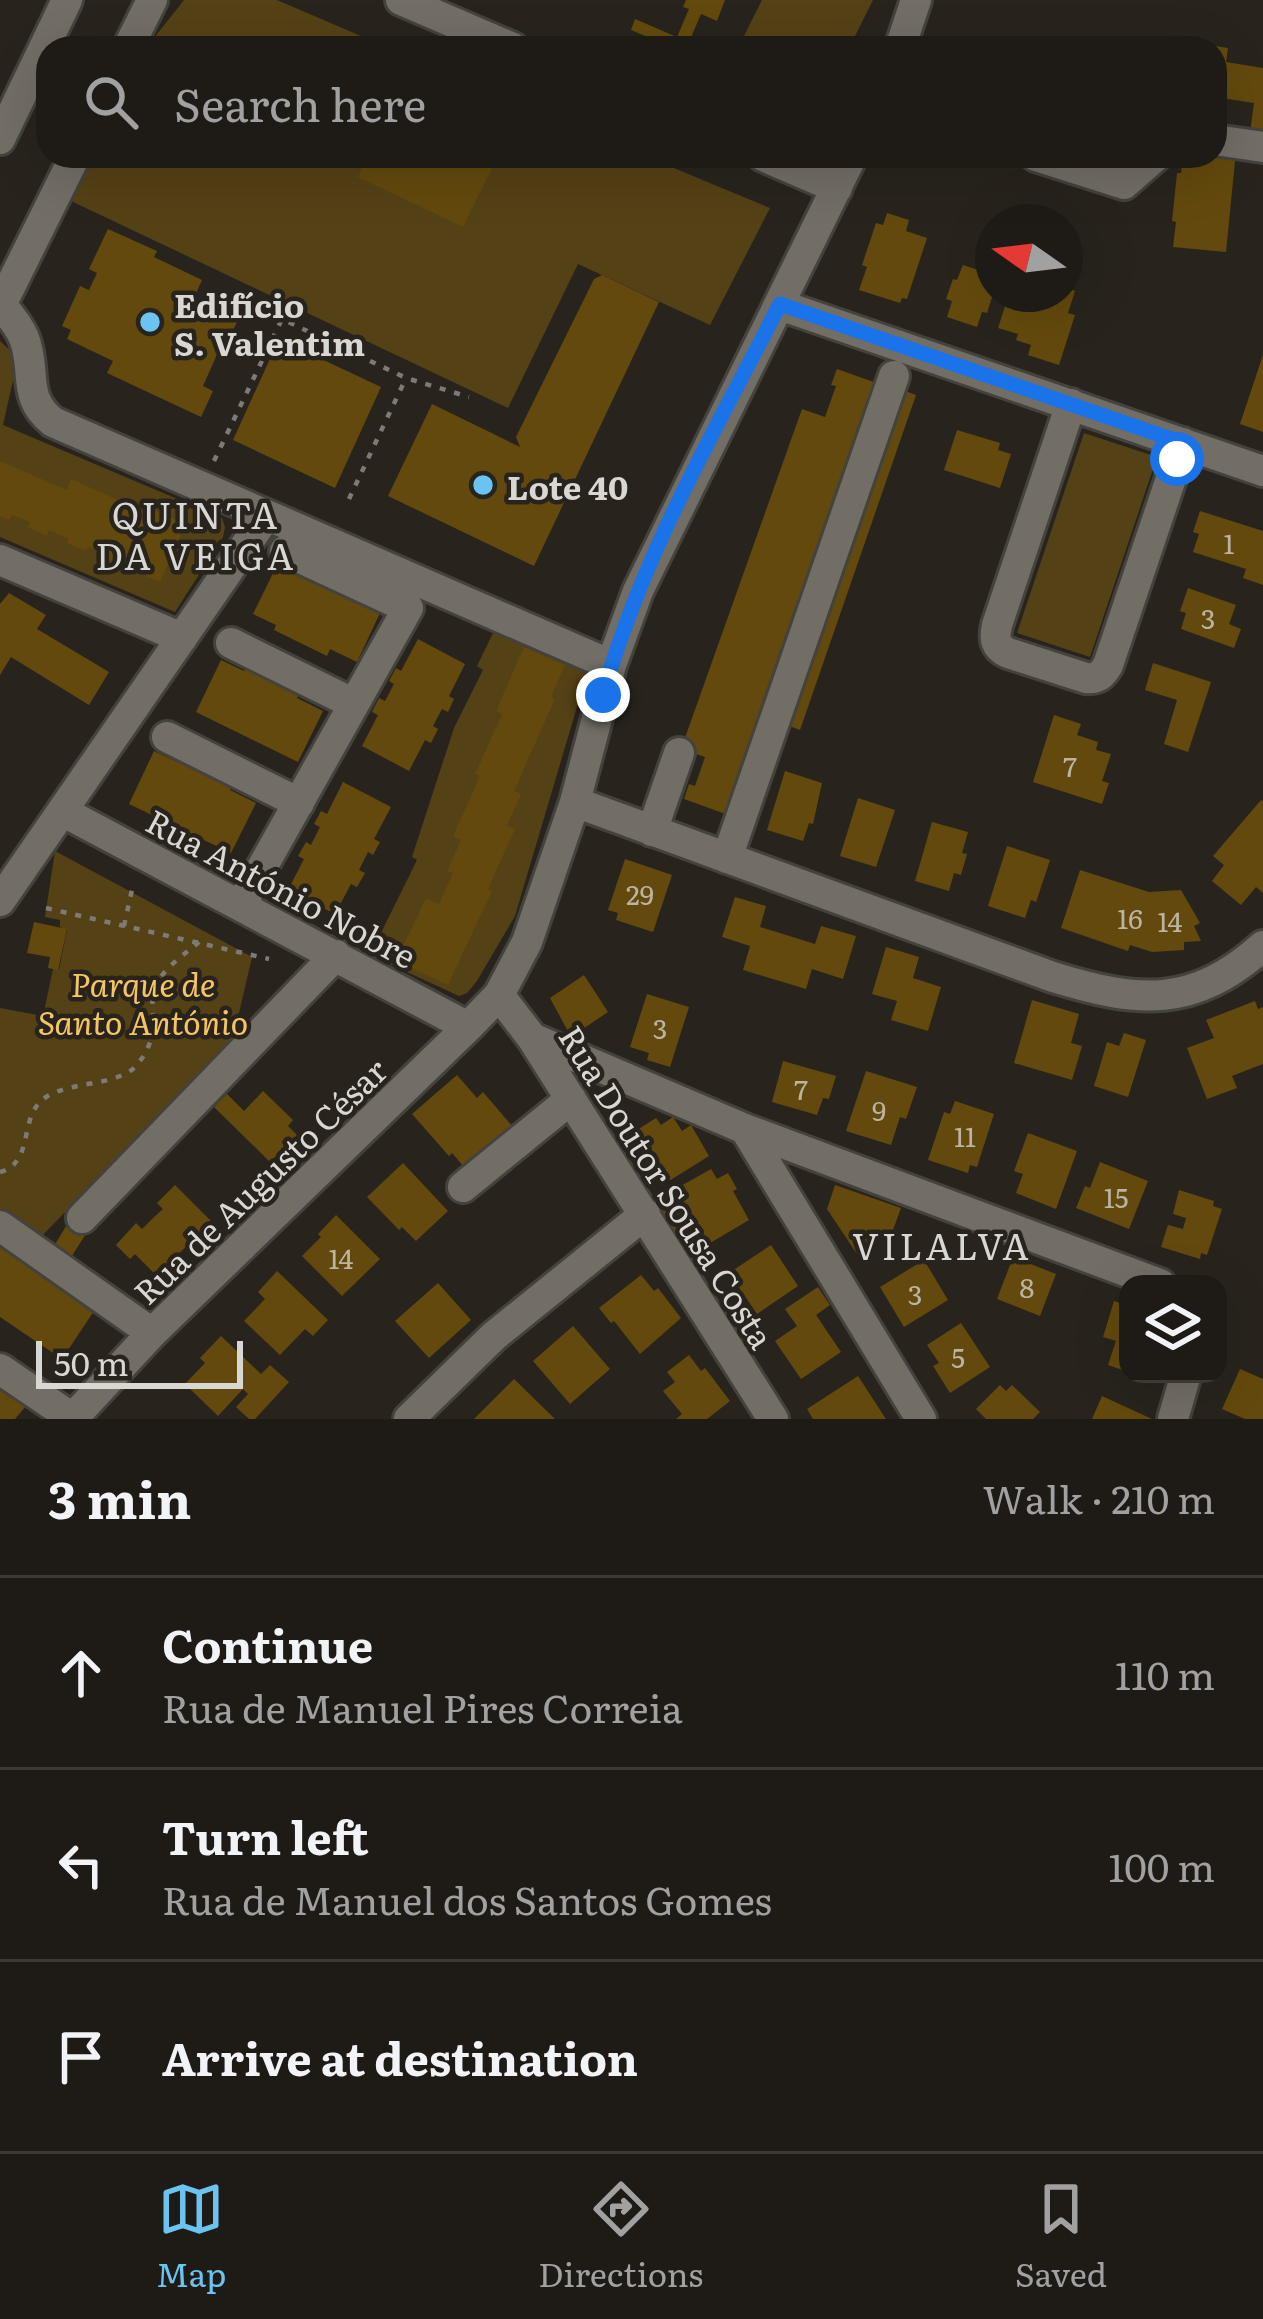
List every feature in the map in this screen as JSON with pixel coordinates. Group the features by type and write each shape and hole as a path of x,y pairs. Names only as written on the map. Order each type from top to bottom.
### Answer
{"street":[{"path":"50,36 67,0"},
{"path":"134,36 152,0"},
{"path":"401,0 484,36"},
{"path":"904,36 916,0"},
{"path":"0,139 36,64"},
{"path":"1227,142 1263,147"},
{"path":"69,168 0,306 22,334 33,399 47,418 611,665"},
{"path":"791,168 837,188"},
{"name":"Rua de Augusto César","path":"72,1419 152,1333 499,994 527,942 575,802 627,615 846,168"},
{"path":"1074,168 1124,184 1142,168"},
{"path":"780,304 1263,471"},
{"path":"727,858 894,376"},
{"path":"1071,404 997,626 995,642 1008,653 1086,678 1099,677 1105,670 1183,443"},
{"path":"0,901 266,516"},
{"path":"241,905 408,608 285,551"},
{"path":"0,560 182,638"},
{"path":"230,643 354,704"},
{"path":"166,736 298,803"},
{"path":"652,831 679,753"},
{"path":"575,802 1053,977 1117,994 1192,991 1239,966 1263,946"},
{"name":"Rua António Nobre","path":"62,811 468,1027"},
{"path":"82,1218 336,955"},
{"name":"Rua Doutor Sousa Costa","path":"499,994 572,1099 767,1416"},
{"path":"532,1038 745,1129 1136,1275"},
{"path":"464,1186 572,1099"},
{"path":"745,1129 921,1419"},
{"path":"410,1419 494,1336 645,1214"},
{"path":"0,1226 152,1333"},
{"path":"0,1369 72,1419"},
{"path":"1173,1419 1183,1383"}],"path":[{"path":"201,488 282,319 406,378 469,397"},
{"path":"349,499 406,378"},
{"path":"124,926 133,885"},
{"path":"46,908 269,958"},
{"path":"0,1172 16,1165 33,1111 45,1097 135,1069 151,1036 158,980 199,942"}],"green space":[{"path":"184,0 277,0 361,36 156,36"},
{"path":"762,0 873,0 855,36 744,36"},
{"path":"86,168 674,168 770,208 710,325 578,264 508,408 71,201"},
{"path":"0,341 18,358 3,425 222,518 223,537 175,612 0,537"},
{"path":"1084,433 1157,457 1090,657 1017,633"},
{"path":"493,633 587,673 515,916 477,981 459,996 370,955 417,860 412,857 454,728 483,670 477,666"},
{"name":"Parque de Santo António","path":"55,851 252,957 233,1039 38,1240 0,1215 0,1008 43,1016 67,930 60,927 60,920 45,917"}],"building":[{"path":"686,0 725,0 717,21 701,14 692,36 677,36 689,9 683,7"},
{"path":"635,19 675,36 645,36 631,30"},
{"path":"1227,62 1263,68 1263,134 1250,132 1254,103 1227,99"},
{"path":"1227,150 1236,151 1226,252 1173,247 1177,173 1182,168 1227,168"},
{"path":"362,168 492,168 463,227 358,177"},
{"path":"887,213 909,220 906,231 927,238 907,299 900,303 859,290 876,223 883,225"},
{"name":"Edifício S. Valentim","path":"108,229 157,251 154,257 202,280 194,298 239,318 232,332 240,335 230,355 219,350 203,386 213,391 201,417 107,373 113,361 67,339 71,330 62,326 80,286 89,290 97,273 89,269"},
{"path":"963,265 975,269 975,312 982,312 977,327 947,317 952,301 946,299 953,279 957,280"},
{"path":"602,275 659,302 534,566 388,496 432,404 520,447 516,437 594,279"},
{"path":"1003,312 1075,315 1059,365 1028,355 1031,345 1016,340 1018,334 998,328"},
{"path":"279,339 381,387 335,488 233,440"},
{"path":"1263,355 1263,432 1240,424"},
{"path":"837,369 885,386 731,816 684,799 689,784 695,786 705,757 681,749 802,409 825,417"},
{"path":"897,388 916,395 800,730 781,723"},
{"path":"957,430 1000,443 998,450 1011,454 1000,488 944,470"},
{"path":"0,461 67,490 71,479 147,513 149,508 186,524 160,582 126,561 123,567 106,559 108,555 67,543 69,539 49,530 47,536 28,527 30,522 0,516"},
{"path":"1200,511 1263,531 1263,585 1243,578 1246,569 1193,552"},
{"path":"279,561 381,611 357,662 330,649 327,656 253,614"},
{"path":"1188,588 1236,605 1229,624 1241,629 1234,648 1181,629 1186,613 1180,611"},
{"path":"9,593 46,615 37,629 109,672 89,705 11,657 0,675 0,604"},
{"path":"418,639 465,664 449,696 454,699 448,712 442,709 431,743 425,740 409,771 362,746 378,715 372,712 379,698 385,701 394,684 389,681 396,668 401,671"},
{"path":"524,647 565,665 514,791 521,794 507,826 515,829 448,985 396,961 426,898 439,904 453,873 447,871 461,840 453,836 480,776 475,774 502,714 496,711"},
{"path":"221,660 244,671 247,666 300,692 297,698 323,711 298,762 196,712"},
{"path":"1153,663 1211,682 1188,752 1164,744 1177,700 1145,690"},
{"path":"1054,715 1081,724 1077,735 1098,742 1096,750 1111,754 1102,781 1109,783 1102,804 1033,782"},
{"path":"154,751 177,762 180,757 233,783 230,790 256,803 231,853 129,804"},
{"path":"785,771 822,783 813,824 809,823 803,841 767,830"},
{"path":"343,782 391,807 374,839 380,842 373,855 368,852 359,870 365,873 357,887 351,884 335,914 288,890 304,859 298,856 306,842 311,845 320,827 314,824 321,811 327,814"},
{"path":"858,798 895,810 876,867 840,856"},
{"path":"1261,800 1263,893 1256,887 1241,905 1212,881 1224,865 1213,856"},
{"path":"932,822 968,832 961,875 954,873 949,891 915,881"},
{"path":"1007,846 1050,860 1036,902 1031,900 1025,918 988,906"},
{"path":"625,859 672,875 653,932 616,920 618,913 608,910"},
{"path":"1080,870 1149,892 1181,890 1200,923 1194,926 1201,941 1184,942 1184,950 1152,952 1130,945 1128,951 1061,928"},
{"path":"735,897 766,906 760,927 815,944 821,926 856,936 843,979 812,969 806,989 743,970 750,946 722,937"},
{"path":"34,922 67,929 58,970 48,968 50,957 27,953"},
{"path":"886,947 919,957 913,978 941,987 928,1031 891,1020 897,1001 872,994"},
{"path":"584,975 608,1012 571,1037 550,998"},
{"path":"647,994 689,1007 670,1067 647,1060 649,1053 630,1047"},
{"path":"1032,1000 1079,1014 1071,1043 1082,1046 1072,1080 1014,1063"},
{"path":"1255,1001 1258,1009 1263,1007 1263,1064 1232,1076 1237,1088 1207,1099 1187,1048 1214,1038 1206,1020"},
{"path":"1124,1033 1146,1040 1128,1097 1094,1086 1107,1042 1119,1046"},
{"path":"783,1061 836,1076 829,1099 823,1098 817,1115 772,1102"},
{"path":"866,1071 917,1087 891,1145 846,1131"},
{"path":"457,1075 477,1098 483,1092 520,1135 472,1176 412,1114"},
{"path":"263,1091 293,1120 288,1126 297,1135 270,1162 214,1107 227,1094 244,1111"},
{"path":"955,1101 994,1114 977,1167 970,1165 968,1173 928,1160 944,1112 950,1114"},
{"path":"673,1117 682,1131 691,1125 709,1156 661,1186 629,1135 656,1118 661,1125"},
{"path":"1028,1133 1077,1151 1056,1209 1016,1193 1023,1174 1014,1171"},
{"path":"1100,1162 1148,1181 1129,1229 1076,1208"},
{"path":"403,1163 448,1211 416,1241 367,1197"},
{"path":"711,1169 717,1179 728,1173 749,1220 688,1256 656,1200"},
{"path":"175,1185 211,1221 157,1276 135,1254 130,1259 116,1245 136,1223 142,1229 163,1209 157,1203"},
{"path":"835,1185 901,1208 893,1230 857,1254 827,1209"},
{"path":"1179,1190 1214,1201 1213,1206 1222,1209 1207,1255 1201,1253 1200,1259 1161,1247 1168,1225 1183,1229 1186,1218 1173,1214"},
{"path":"336,1215 380,1259 342,1296 302,1256"},
{"path":"71,1218 89,1229 68,1262 51,1251"},
{"path":"771,1245 798,1286 757,1314 729,1273"},
{"path":"0,1247 94,1311 62,1359 0,1317"},
{"path":"1013,1257 1056,1274 1040,1316 997,1299"},
{"path":"924,1260 948,1300 904,1327 880,1287"},
{"path":"277,1271 328,1320 313,1336 305,1329 280,1355 244,1321 265,1299 258,1292"},
{"path":"641,1275 681,1318 640,1354 599,1308"},
{"path":"438,1283 471,1320 429,1358 395,1321"},
{"path":"818,1287 830,1305 816,1315 841,1352 801,1379 775,1341 797,1326 785,1309"},
{"path":"1114,1301 1119,1303 1119,1369 1108,1365 1116,1341 1103,1337"},
{"path":"961,1323 990,1367 950,1393 933,1366 939,1363 927,1345"},
{"path":"573,1326 610,1369 570,1404 533,1361"},
{"path":"221,1336 261,1374 270,1365 289,1382 255,1419 236,1407 248,1394 243,1389 218,1416 185,1384"},
{"path":"689,1355 730,1401 707,1419 676,1419 682,1414 663,1391 675,1382 667,1372"},
{"path":"1240,1369 1263,1379 1263,1419 1245,1419 1222,1409"},
{"path":"858,1376 886,1419 813,1419 807,1409"},
{"path":"514,1379 555,1419 474,1419"},
{"path":"0,1385 26,1406 15,1419 0,1419"},
{"path":"1000,1385 1006,1391 1012,1385 1040,1412 1033,1419 986,1419 976,1409"},
{"path":"1102,1396 1152,1419 1092,1419"}],"place":[{"name":"Edifício S. Valentim","path":"150,322"},
{"name":"Lote 40","path":"483,485"}],"district":[{"name":"QUINTA DA VEIGA","path":"196,534"},
{"name":"VILALVA","path":"942,1244"}],"route":[{"path":"603,695 627,615 648,568 780,304 1183,443 1177,459"}]}
